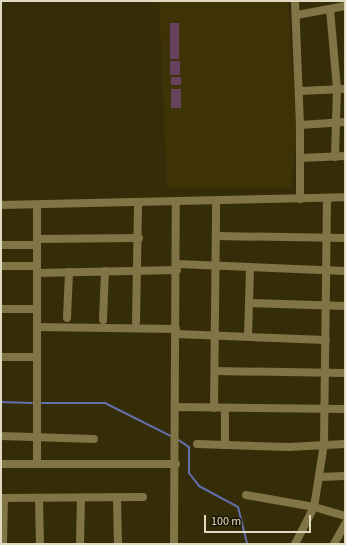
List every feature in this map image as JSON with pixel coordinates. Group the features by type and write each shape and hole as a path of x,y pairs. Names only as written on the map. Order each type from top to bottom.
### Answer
{"street":[{"path":"295,1 300,125 300,199"},
{"path":"296,14 345,6"},
{"path":"330,9 341,89 341,122 335,157"},
{"path":"299,91 341,89"},
{"path":"300,125 341,122"},
{"path":"300,158 345,156"},
{"path":"1,205 345,197"},
{"path":"295,544 314,507 324,444 327,306 327,198"},
{"path":"174,544 176,464 176,201"},
{"path":"214,408 216,335 216,201"},
{"path":"136,322 138,202"},
{"path":"37,205 37,464"},
{"path":"216,236 345,238"},
{"path":"1,245 138,238"},
{"path":"1,266 69,272 105,272 216,266 345,271"},
{"path":"248,336 250,267"},
{"path":"67,318 69,272"},
{"path":"103,320 105,272"},
{"path":"250,302 345,306"},
{"path":"1,309 37,309"},
{"path":"37,327 176,331 216,335 326,340"},
{"path":"1,357 37,357"},
{"path":"215,371 345,373"},
{"path":"175,407 345,409"},
{"path":"225,408 225,445"},
{"path":"1,436 94,439"},
{"path":"197,444 345,444"},
{"path":"1,464 176,464"},
{"path":"319,477 345,476"},
{"path":"246,495 314,507 345,516"},
{"path":"117,497 118,544"},
{"path":"3,544 3,498 143,497"},
{"path":"39,498 40,544"},
{"path":"80,544 81,498"},
{"path":"334,544 345,524"}],"shaded area":[{"path":"159,1 288,1 297,135 291,188 167,188"}],"building":[{"path":"170,23 179,23 179,59 170,59"},
{"path":"170,61 180,61 180,75 170,75"},
{"path":"171,77 181,77 181,85 171,85"},
{"path":"171,89 181,89 181,108 171,108"}],"waterway":[{"path":"1,402 32,403"},
{"path":"42,403 105,403 173,437"},
{"path":"177,439 189,447 189,473 199,486 238,507 247,544"}]}
